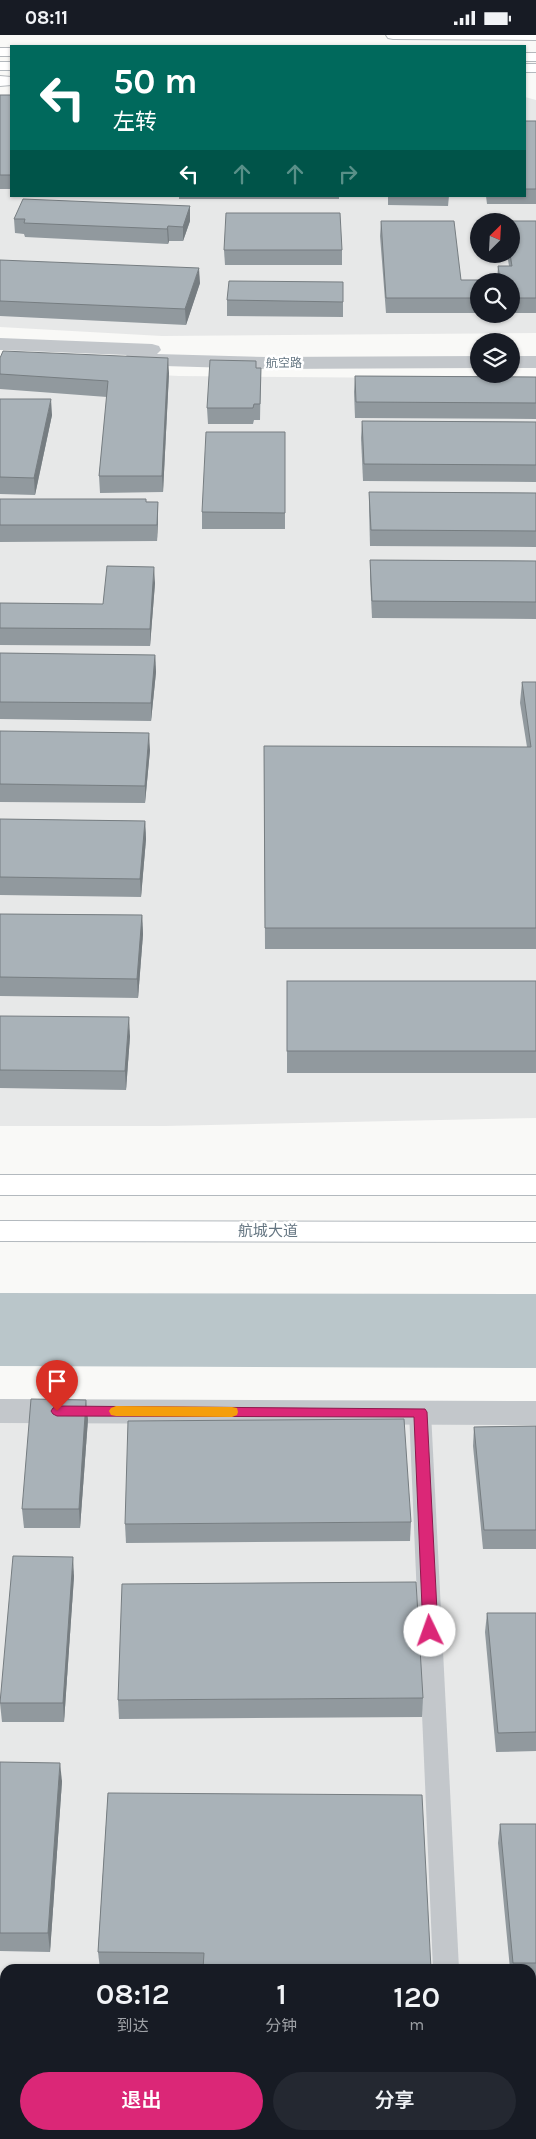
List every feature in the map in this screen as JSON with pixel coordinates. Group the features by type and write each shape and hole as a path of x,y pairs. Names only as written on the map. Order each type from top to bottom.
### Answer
{"main road":[{"path":"393,35 536,36"},
{"path":"0,1185 536,1185"},
{"name":"航城大道","path":"0,1231 536,1232"}],"street":[{"name":"航空路","path":"0,344 267,353 470,352"},
{"path":"520,352 536,351"},
{"name":"航空路","path":"0,354 267,363 470,362"},
{"path":"520,362 536,362"},
{"path":"0,1411 536,1413"}],"lane":[{"path":"420,1412 446,1964"}],"shaded area":[{"path":"10,96 10,197 526,197 526,97 536,100 536,333 162,336 0,327 0,97"},
{"path":"0,367 179,376 470,378 470,383 520,383 520,379 536,379 536,1118 165,1126 0,1126"},
{"path":"0,1293 536,1294 536,1368 0,1366"},
{"path":"0,1411 536,1413 536,1964 0,1964"}],"building":[{"path":"0,95 10,95 10,175 0,175"},
{"path":"526,121 536,121 536,189 526,189"},
{"path":"23,199 190,206 183,227 168,226 167,229 24,223 25,219 14,219"},
{"path":"226,213 340,213 342,250 224,250"},
{"path":"381,221 454,221 461,280 470,280 470,298 386,298"},
{"path":"520,221 536,221 536,298 520,298 520,273 499,273 498,266 512,266 512,263 520,263"},
{"path":"0,260 199,268 185,309 0,301"},
{"path":"229,281 343,282 343,302 227,300"},
{"path":"3,351 168,358 162,476 99,476 108,381 0,374 0,358"},
{"path":"210,360 256,361 256,368 261,368 260,404 254,404 253,408 207,408"},
{"path":"355,376 470,377 470,383 520,383 520,377 536,377 536,403 356,402"},
{"path":"0,399 51,399 34,478 0,477"},
{"path":"362,421 536,422 536,465 364,464"},
{"path":"206,432 285,432 285,513 202,512"},
{"path":"369,492 536,493 536,531 371,530"},
{"path":"0,499 146,499 146,502 158,502 157,525 0,525"},
{"path":"370,560 536,561 536,602 372,601"},
{"path":"107,566 154,567 150,629 0,628 0,603 103,604"},
{"path":"0,653 155,655 151,703 0,702"},
{"path":"522,682 536,682 536,928 265,928 264,746 531,747"},
{"path":"0,731 149,733 145,786 0,784"},
{"path":"0,819 145,821 140,879 0,877"},
{"path":"0,914 142,915 137,979 0,977"},
{"path":"287,981 536,981 536,1051 287,1051"},
{"path":"0,1016 129,1017 125,1071 0,1070"},
{"path":"31,1399 86,1400 79,1509 22,1509"},
{"path":"404,1419 411,1522 125,1524 128,1421"},
{"path":"536,1426 536,1530 484,1530 474,1427"},
{"path":"13,1556 73,1557 63,1703 0,1703"},
{"path":"416,1582 423,1698 118,1700 122,1584"},
{"path":"487,1613 536,1613 536,1732 498,1733"},
{"path":"0,1762 60,1763 48,1933 0,1933"},
{"path":"108,1793 422,1795 431,1964 203,1964 204,1953 98,1952"},
{"path":"500,1824 536,1824 536,1963 513,1963"}],"slow traffic":[{"path":"116,1411 232,1412"}],"route":[{"path":"57,1411 420,1412 430,1631"}]}
